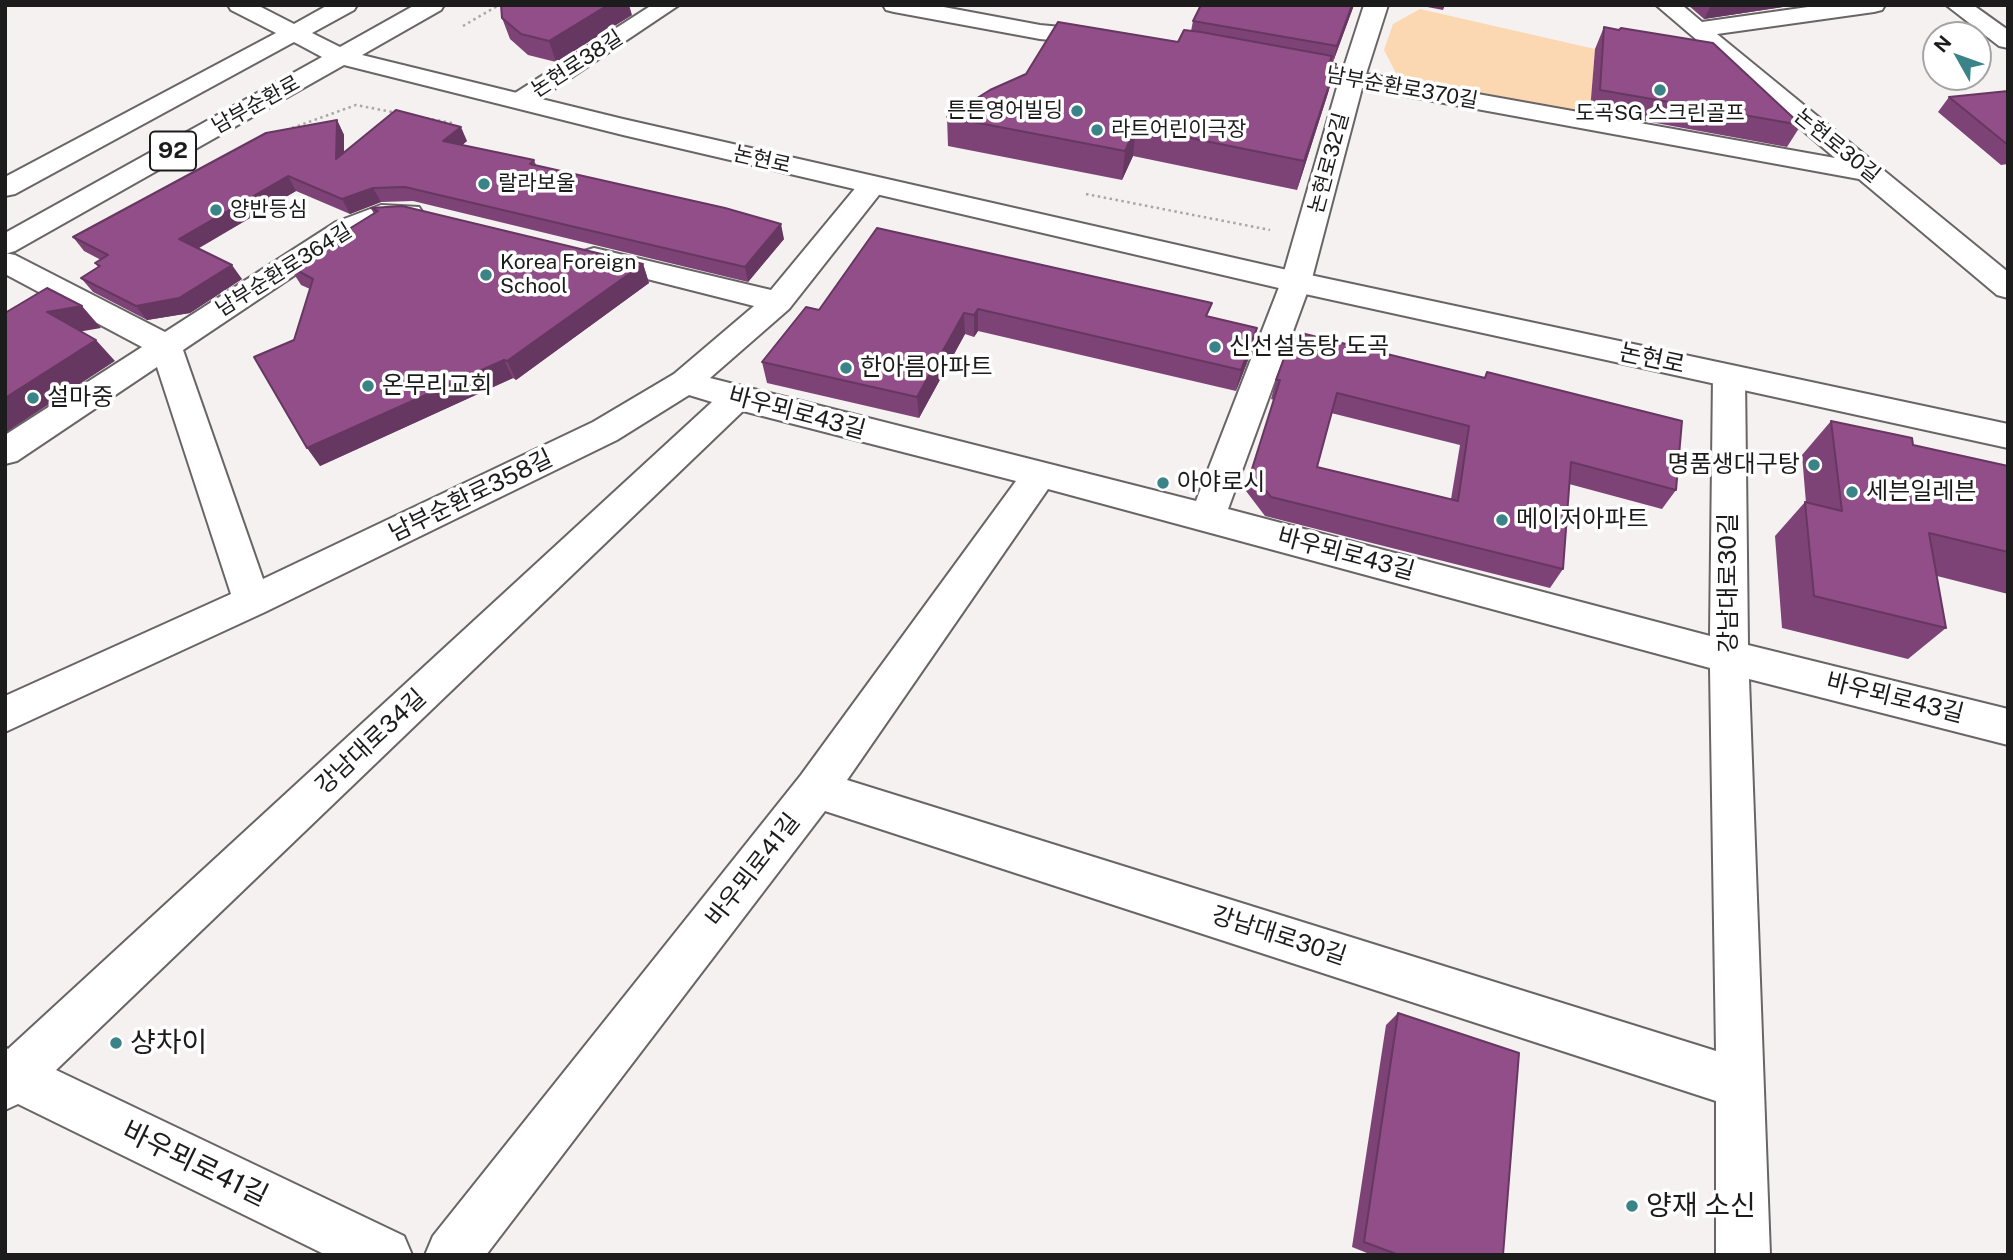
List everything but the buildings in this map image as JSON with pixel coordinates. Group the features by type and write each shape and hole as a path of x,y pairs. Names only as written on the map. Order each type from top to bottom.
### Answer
{"street":[{"name":"논현로","path":"239,5 341,57 872,186 1296,282 2008,436"},
{"name":"남부순환로","path":"5,188 346,5"},
{"name":"남부순환로","path":"5,245 433,5"},
{"name":"논현로38길","path":"520,100 668,5"},
{"path":"894,5 1040,32 1125,40"},
{"name":"논현로32길","path":"1296,282 1352,79 1377,5"},
{"name":"논현로30길","path":"1667,5 2008,288"},
{"path":"1696,30 1874,5"},
{"path":"1957,5 2008,41"},
{"path":"1040,32 1059,14"},
{"name":"남부순환로370길","path":"1262,63 1868,172"},
{"name":"남부순환로358길","path":"5,715 253,601 605,431 685,382 778,302 872,186"},
{"name":"남부순환로364길","path":"5,452 346,228 381,214 412,213 439,220"},
{"path":"561,249 778,302"},
{"path":"5,262 166,346 253,601"},
{"path":"1207,517 1296,282"},
{"name":"강남대로30길","path":"1729,376 1729,657 1743,1255"},
{"name":"바우뫼로43길","path":"685,382 737,398 1207,517 1729,657 2008,727"},
{"name":"강남대로34길","path":"8,1078 737,398"},
{"name":"바우뫼로41길","path":"452,1255 816,789 1039,475"},
{"name":"강남대로30길","path":"816,789 1741,1083"},
{"name":"바우뫼로41길","path":"8,1078 385,1255"}],"shaded area":[{"path":"1420,9 1595,49 1590,116 1397,75 1384,50 1393,24"}],"place":[{"name":"도곡SG 스크린골프","path":"1660,90"},
{"name":"튼튼영어빌딩","path":"1077,111"},
{"name":"라트어린이극장","path":"1097,130"},
{"name":"랄라보울","path":"484,184"},
{"name":"양반등심","path":"216,210"},
{"name":"Korea Foreign School","path":"486,275"},
{"name":"신선설농탕 도곡","path":"1215,347"},
{"name":"한아름아파트","path":"846,368"},
{"name":"온무리교회","path":"368,386"},
{"name":"설마중","path":"33,398"},
{"name":"명품생대구탕","path":"1814,465"},
{"name":"아야로시","path":"1163,483"},
{"name":"세븐일레븐","path":"1852,492"},
{"name":"메이저아파트","path":"1502,520"},
{"name":"샹차이","path":"116,1043"},
{"name":"양재 소신","path":"1632,1206"}]}
